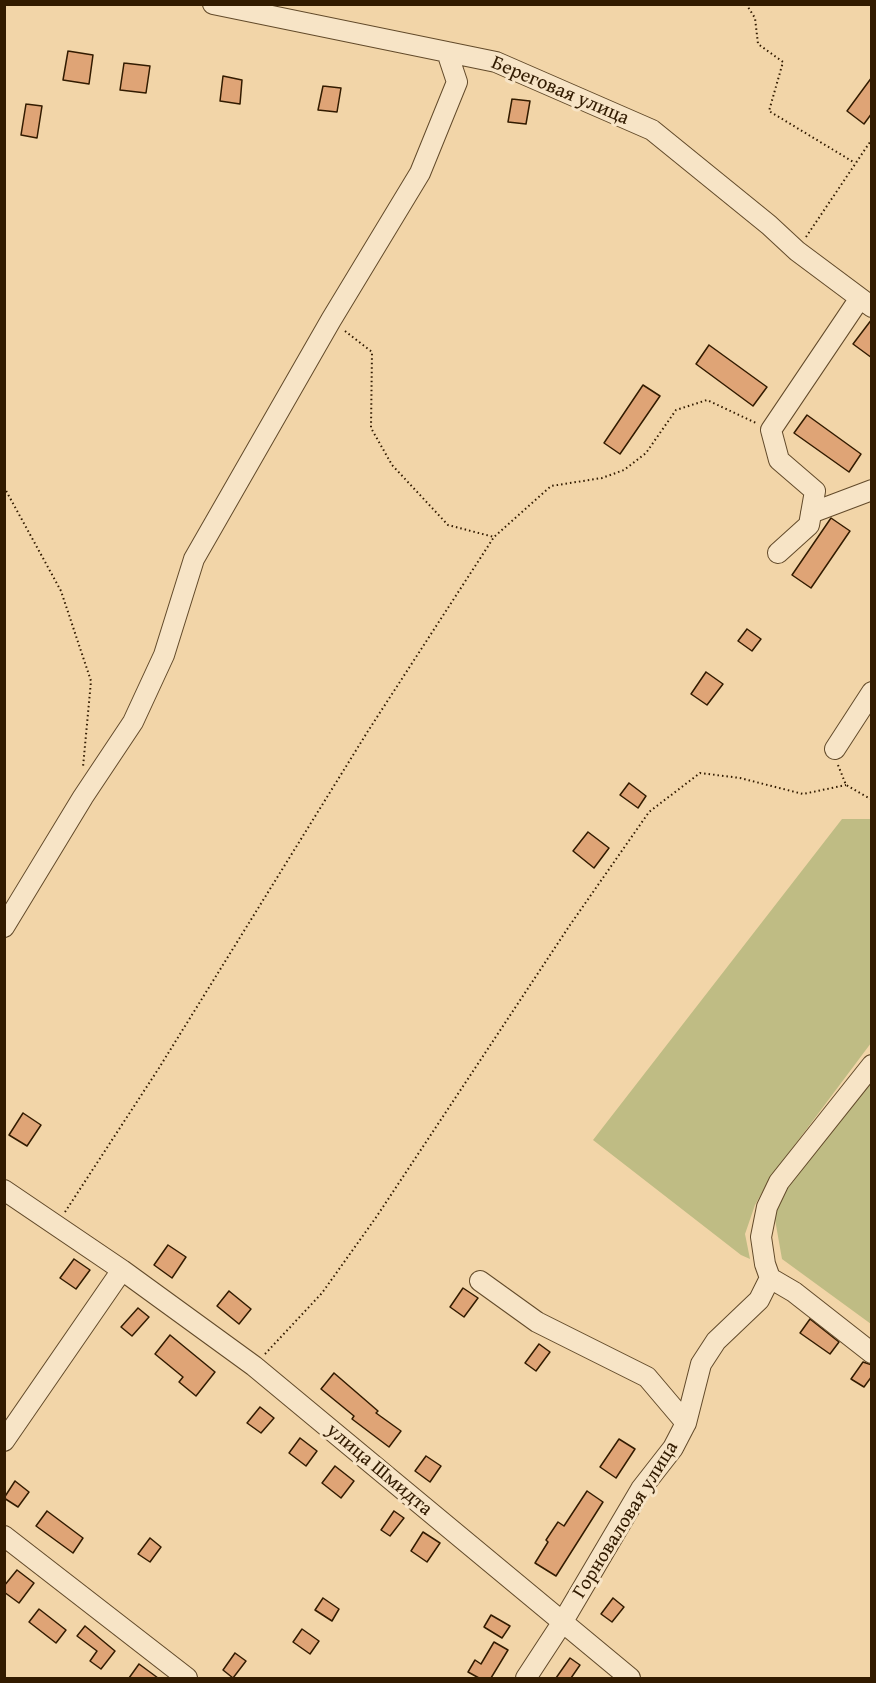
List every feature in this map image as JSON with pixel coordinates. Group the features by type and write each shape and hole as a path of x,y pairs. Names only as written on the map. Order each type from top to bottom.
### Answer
{"street":[{"name":"Береговая улица","path":"213,4 496,62 652,130 769,225 797,251 866,303"},
{"path":"4,927 83,797 134,722 164,656 194,559 331,320 420,173 457,82 447,52"},
{"path":"778,553 809,525 815,491 779,460 771,430 866,303"},
{"path":"811,513 872,490"},
{"path":"834,749 872,692"},
{"path":"872,1065 779,1182 767,1207 761,1237 765,1264 770,1278 794,1292 872,1353"},
{"name":"улица Шмидта","path":"4,1190 57,1224 254,1365 630,1678"},
{"path":"4,1441 122,1270"},
{"path":"686,1424 701,1364 716,1341 759,1300 770,1278"},
{"name":"Горноваловая улица","path":"480,1281 537,1322 647,1377 686,1424 673,1448 642,1489 562,1623 526,1678"},
{"path":"4,1536 187,1678"}],"path":[{"path":"746,4 755,18 758,44 783,62 769,111 855,162"},
{"path":"797,251 872,140"},
{"path":"331,320 372,352 370,428 392,465 448,525 494,537"},
{"path":"57,1224 159,1068 368,731 494,537 551,486 602,478 624,470 646,453 676,410 707,400 771,430"},
{"path":"4,487 61,591 91,681 83,753 83,797"},
{"path":"834,749 846,785 872,800"},
{"path":"254,1365 322,1293 363,1236 570,925 649,812 700,773 740,778 803,794 846,785"}],"shaded area":[{"path":"842,819 871,819 871,1043 770,1178 755,1205 745,1234 750,1259 741,1255 593,1140"},
{"path":"871,1071 871,1324 782,1259 773,1208"}],"building":[{"path":"68,51 93,55 89,84 63,80"},
{"path":"124,63 150,66 146,93 120,90"},
{"path":"223,76 242,80 240,104 220,101"},
{"path":"872,77 872,113 864,124 847,111"},
{"path":"323,86 341,88 337,112 318,110"},
{"path":"512,99 530,101 526,124 508,122"},
{"path":"26,104 42,106 37,138 21,135"},
{"path":"872,319 872,358 853,344"},
{"path":"709,345 767,387 753,406 696,364"},
{"path":"643,385 660,396 620,454 604,443"},
{"path":"807,415 861,454 849,472 794,433"},
{"path":"831,518 850,531 811,588 792,575"},
{"path":"747,629 761,639 752,651 738,641"},
{"path":"706,672 723,684 707,705 691,694"},
{"path":"629,783 646,796 638,808 620,795"},
{"path":"588,832 609,848 594,868 573,851"},
{"path":"23,1113 41,1125 27,1146 9,1135"},
{"path":"168,1245 186,1257 172,1278 154,1265"},
{"path":"74,1259 90,1270 76,1289 60,1278"},
{"path":"463,1288 478,1298 464,1317 450,1307"},
{"path":"229,1291 251,1309 239,1324 217,1306"},
{"path":"138,1308 149,1317 132,1336 121,1327"},
{"path":"810,1319 839,1342 830,1354 800,1333"},
{"path":"170,1335 215,1372 196,1396 179,1382 183,1377 155,1354"},
{"path":"539,1344 550,1352 536,1371 525,1363"},
{"path":"863,1362 872,1365 872,1376 864,1387 851,1379"},
{"path":"334,1373 378,1411 376,1413 401,1431 389,1447 352,1419 354,1416 321,1389"},
{"path":"260,1407 274,1418 261,1433 247,1423"},
{"path":"300,1438 317,1451 306,1466 289,1453"},
{"path":"619,1439 635,1449 616,1478 600,1467"},
{"path":"426,1456 441,1466 430,1482 415,1471"},
{"path":"335,1466 354,1481 341,1498 322,1483"},
{"path":"15,1481 29,1492 18,1507 4,1498"},
{"path":"587,1491 603,1502 556,1576 535,1563 558,1522 564,1526"},
{"path":"47,1511 83,1538 73,1553 36,1526"},
{"path":"394,1511 404,1518 390,1536 381,1530"},
{"path":"423,1532 440,1543 427,1562 411,1551"},
{"path":"150,1538 161,1547 150,1562 138,1554"},
{"path":"17,1570 34,1583 19,1603 4,1592 4,1586"},
{"path":"323,1598 339,1609 332,1621 315,1610"},
{"path":"613,1598 624,1607 612,1622 601,1614"},
{"path":"39,1609 66,1630 56,1643 29,1622"},
{"path":"491,1615 510,1626 502,1638 484,1627"},
{"path":"85,1626 115,1651 101,1669 90,1661 97,1651 77,1636"},
{"path":"302,1629 319,1641 310,1654 293,1642"},
{"path":"494,1642 508,1650 491,1678 479,1678 468,1672 475,1660 481,1664"},
{"path":"235,1653 246,1661 233,1678 223,1670"},
{"path":"570,1658 580,1665 571,1678 556,1678"},
{"path":"139,1664 158,1678 129,1678"}]}
